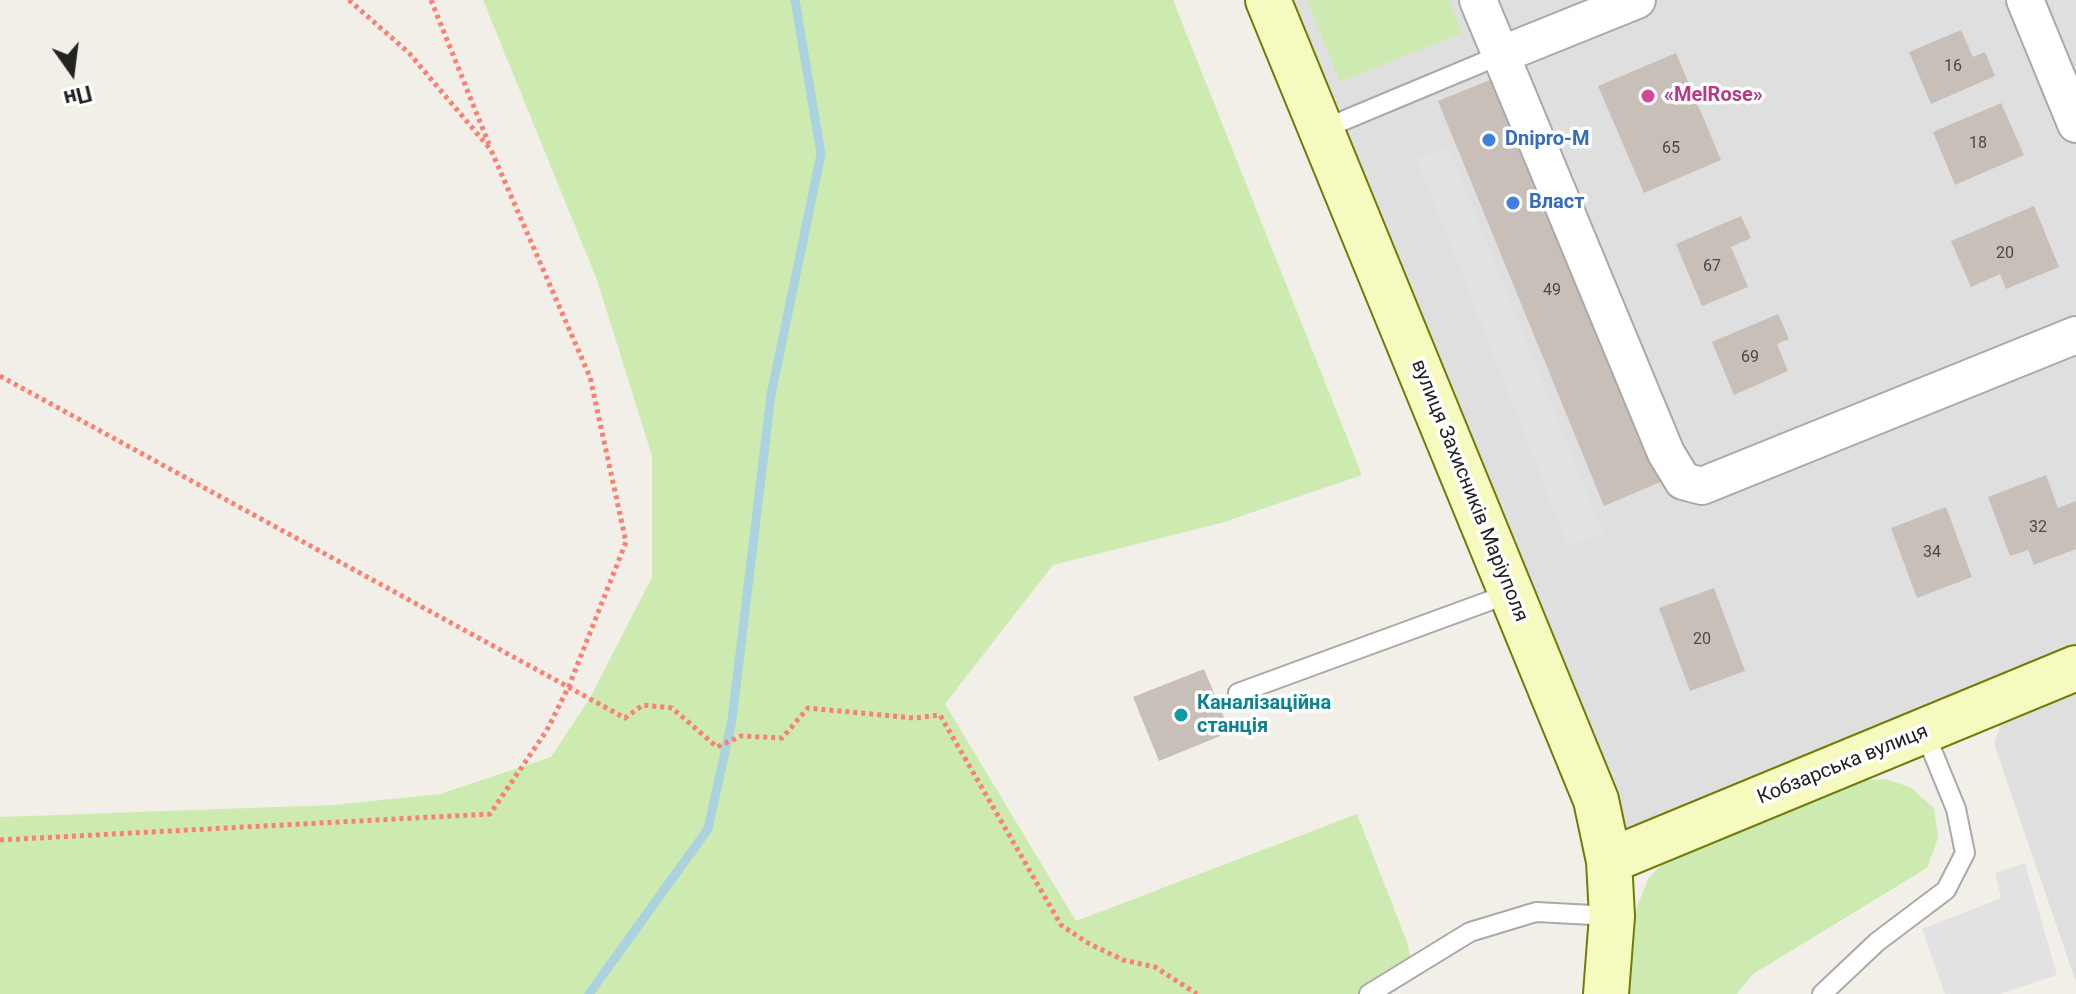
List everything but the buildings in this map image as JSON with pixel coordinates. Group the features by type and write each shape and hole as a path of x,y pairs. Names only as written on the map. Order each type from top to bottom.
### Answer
{"main road":[{"name":"вулиця Захисників Маріуполя","path":"1268,0 1596,800 1609,861 1612,916 1606,994"},
{"name":"Кобзарська вулиця","path":"1609,861 2076,668"}],"street":[{"path":"1478,0 1666,453 1683,481 1702,486 2076,335"},
{"path":"1503,54 1637,0"},
{"path":"2025,0 2076,124"}],"lane":[{"path":"1321,130 1503,54"},
{"path":"1238,693 1511,593"},
{"path":"1822,994 1877,942 1946,890 1965,853 1956,809 1924,731"},
{"path":"1369,994 1470,932 1536,912 1612,916"}],"path":[{"path":"349,0 409,53 491,150"},
{"path":"0,840 490,814 547,730 569,686 626,542 590,377 491,150 431,0"},
{"path":"0,376 625,718 643,705 672,708 717,747 741,736 782,738 808,708 914,718 940,715 1061,925 1088,943 1123,960 1155,967 1197,994"}],"shaded area":[{"path":"1283,0 2076,0 2076,662 1610,858"},
{"path":"1448,146 1604,535 1568,546 1417,159"},
{"path":"2076,684 2076,982 1994,744 2004,717"},
{"path":"2025,863 2057,975 2000,994 1945,994 1922,929 2001,898 1995,873"}],"green space":[{"path":"483,0 1173,0 1362,475 1221,523 1053,565 945,704 1076,921 1357,814 1407,942 1413,967 1369,994 0,994 0,817 333,805 440,794 551,757 590,698 652,577 652,456 597,280"},
{"path":"1307,0 1449,0 1462,33 1340,82"},
{"path":"1885,779 1910,787 1934,808 1938,838 1927,868 1753,974 1737,994 1629,994 1632,923 1638,904 1649,877 1680,849 1845,781"}],"waterway":[{"path":"589,994 708,829 732,720 771,395 821,154 795,0"}],"place":[{"name":"«MelRose»","path":"1648,96"},
{"name":"Dnipro-M","path":"1489,140"},
{"name":"Власт","path":"1513,203"},
{"name":"Каналізаційна станція","path":"1181,715"}]}
